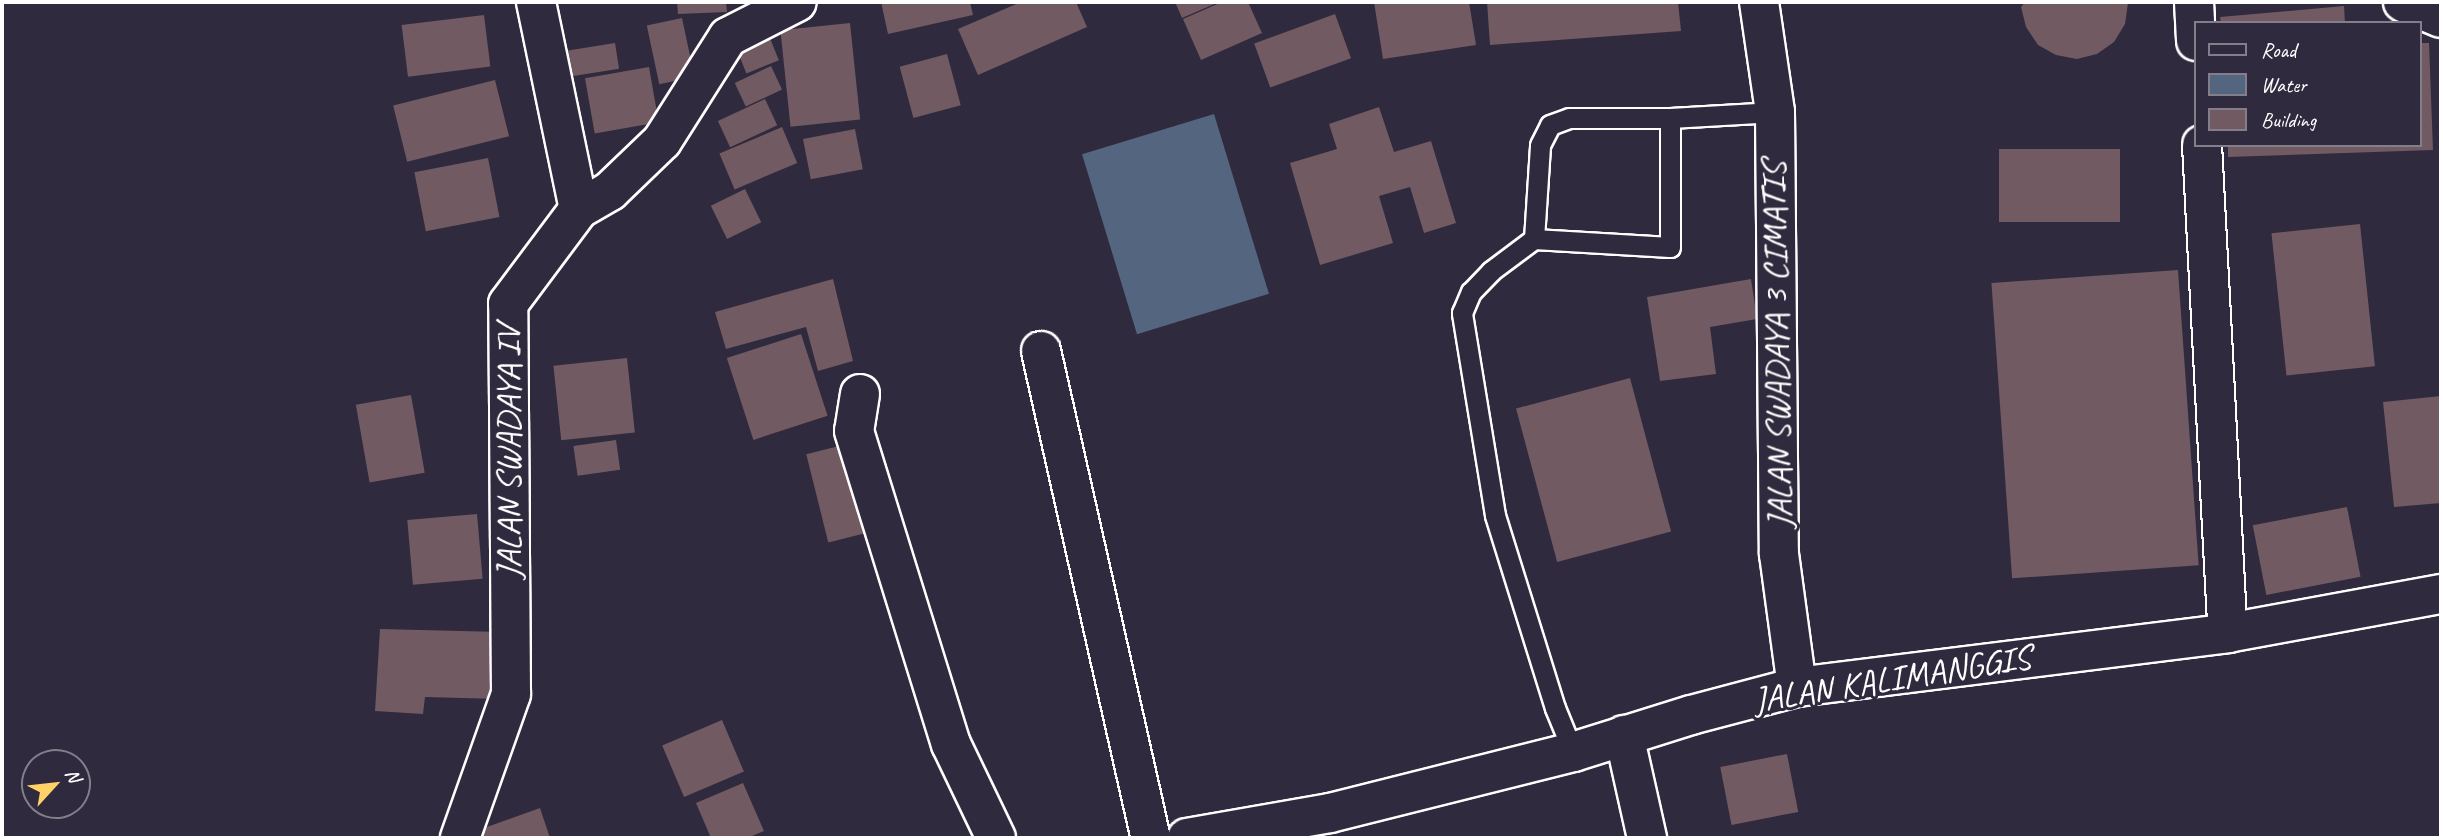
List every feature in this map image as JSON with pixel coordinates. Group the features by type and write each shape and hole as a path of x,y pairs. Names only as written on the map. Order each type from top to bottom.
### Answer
{"street":[{"path":"536,2 579,209 610,191 662,141 728,37 797,2"},
{"name":"JALAN SWADAYA 3 CIMATIS","path":"1759,2 1775,112 1779,554 1797,687"},
{"path":"2194,2 2195,21"},
{"path":"2403,2 2441,18"},
{"path":"2202,147 2228,633"},
{"name":"JALAN SWADAYA IV","path":"460,838 511,694 508,304 579,209"},
{"path":"1041,351 1151,838"},
{"path":"860,394 854,431 951,744 996,838"},
{"name":"JALAN KALIMANGGIS","path":"1187,838 1330,813 1573,752 1624,735 1797,687 2228,633 2441,594"},
{"path":"1624,735 1647,838"}],"lane":[{"path":"1534,239 1540,145 1550,125 1569,118 1670,118 1775,112"},
{"path":"1573,752 1555,708 1495,515 1462,313 1471,292 1491,271 1534,239 1670,247 1670,118"}],"water":[{"path":"1214,114 1269,294 1137,334 1082,154"}],"building":[{"path":"677,2 726,2 727,12 678,14"},
{"path":"881,2 970,2 973,15 888,34"},
{"path":"1021,2 1076,2 1087,27 978,75 958,29"},
{"path":"1175,2 1219,2 1182,18"},
{"path":"1222,2 1248,2 1262,33 1201,60 1183,19"},
{"path":"1374,2 1469,2 1476,45 1383,59"},
{"path":"1487,2 1678,2 1681,31 1490,45"},
{"path":"2025,2 2128,3 2125,24 2114,42 2097,54 2077,59 2056,55 2038,45 2026,27 2021,7"},
{"path":"2344,6 2345,21 2221,21 2220,17"},
{"path":"1335,14 1351,58 1270,88 1254,43"},
{"path":"484,15 490,67 408,77 402,25"},
{"path":"682,18 694,77 659,84 647,25"},
{"path":"850,23 860,119 791,127 780,30"},
{"path":"765,26 779,60 746,73 733,39"},
{"path":"615,43 619,69 566,77 562,51"},
{"path":"2422,43 2429,43 2433,150 2228,157 2228,147 2422,147"},
{"path":"947,54 961,105 913,118 900,67"},
{"path":"771,66 782,90 746,106 735,83"},
{"path":"649,67 659,122 595,133 585,78"},
{"path":"495,80 509,136 407,162 393,105"},
{"path":"765,99 777,125 730,147 718,121"},
{"path":"1379,107 1394,152 1431,141 1456,223 1424,233 1410,187 1379,196 1393,243 1320,265 1290,163 1337,149 1329,124"},
{"path":"782,127 797,163 735,189 719,154"},
{"path":"855,129 863,169 811,179 803,139"},
{"path":"1999,149 2120,149 2120,222 1999,222"},
{"path":"488,158 499,217 426,231 414,172"},
{"path":"745,189 761,222 727,239 711,206"},
{"path":"2360,224 2375,366 2286,376 2271,233"},
{"path":"2178,270 2199,565 2012,578 1991,283"},
{"path":"833,279 853,361 818,371 806,327 726,349 715,312"},
{"path":"1751,279 1757,319 1710,327 1716,374 1660,381 1647,297"},
{"path":"801,334 828,416 753,440 727,358"},
{"path":"627,358 635,433 561,440 553,366"},
{"path":"1630,378 1671,532 1557,562 1516,409"},
{"path":"411,395 425,473 370,483 356,405"},
{"path":"2441,396 2441,503 2394,507 2383,402"},
{"path":"616,440 620,470 578,476 573,446"},
{"path":"847,444 869,532 828,542 806,454"},
{"path":"2347,507 2361,577 2266,595 2253,525"},
{"path":"477,514 483,579 413,585 407,520"},
{"path":"380,629 501,632 500,699 425,697 423,714 375,711"},
{"path":"722,720 744,772 684,797 662,745"},
{"path":"1787,754 1798,812 1732,825 1720,767"},
{"path":"743,783 764,831 747,838 711,838 696,803"},
{"path":"540,808 550,838 475,838 473,832"}]}
